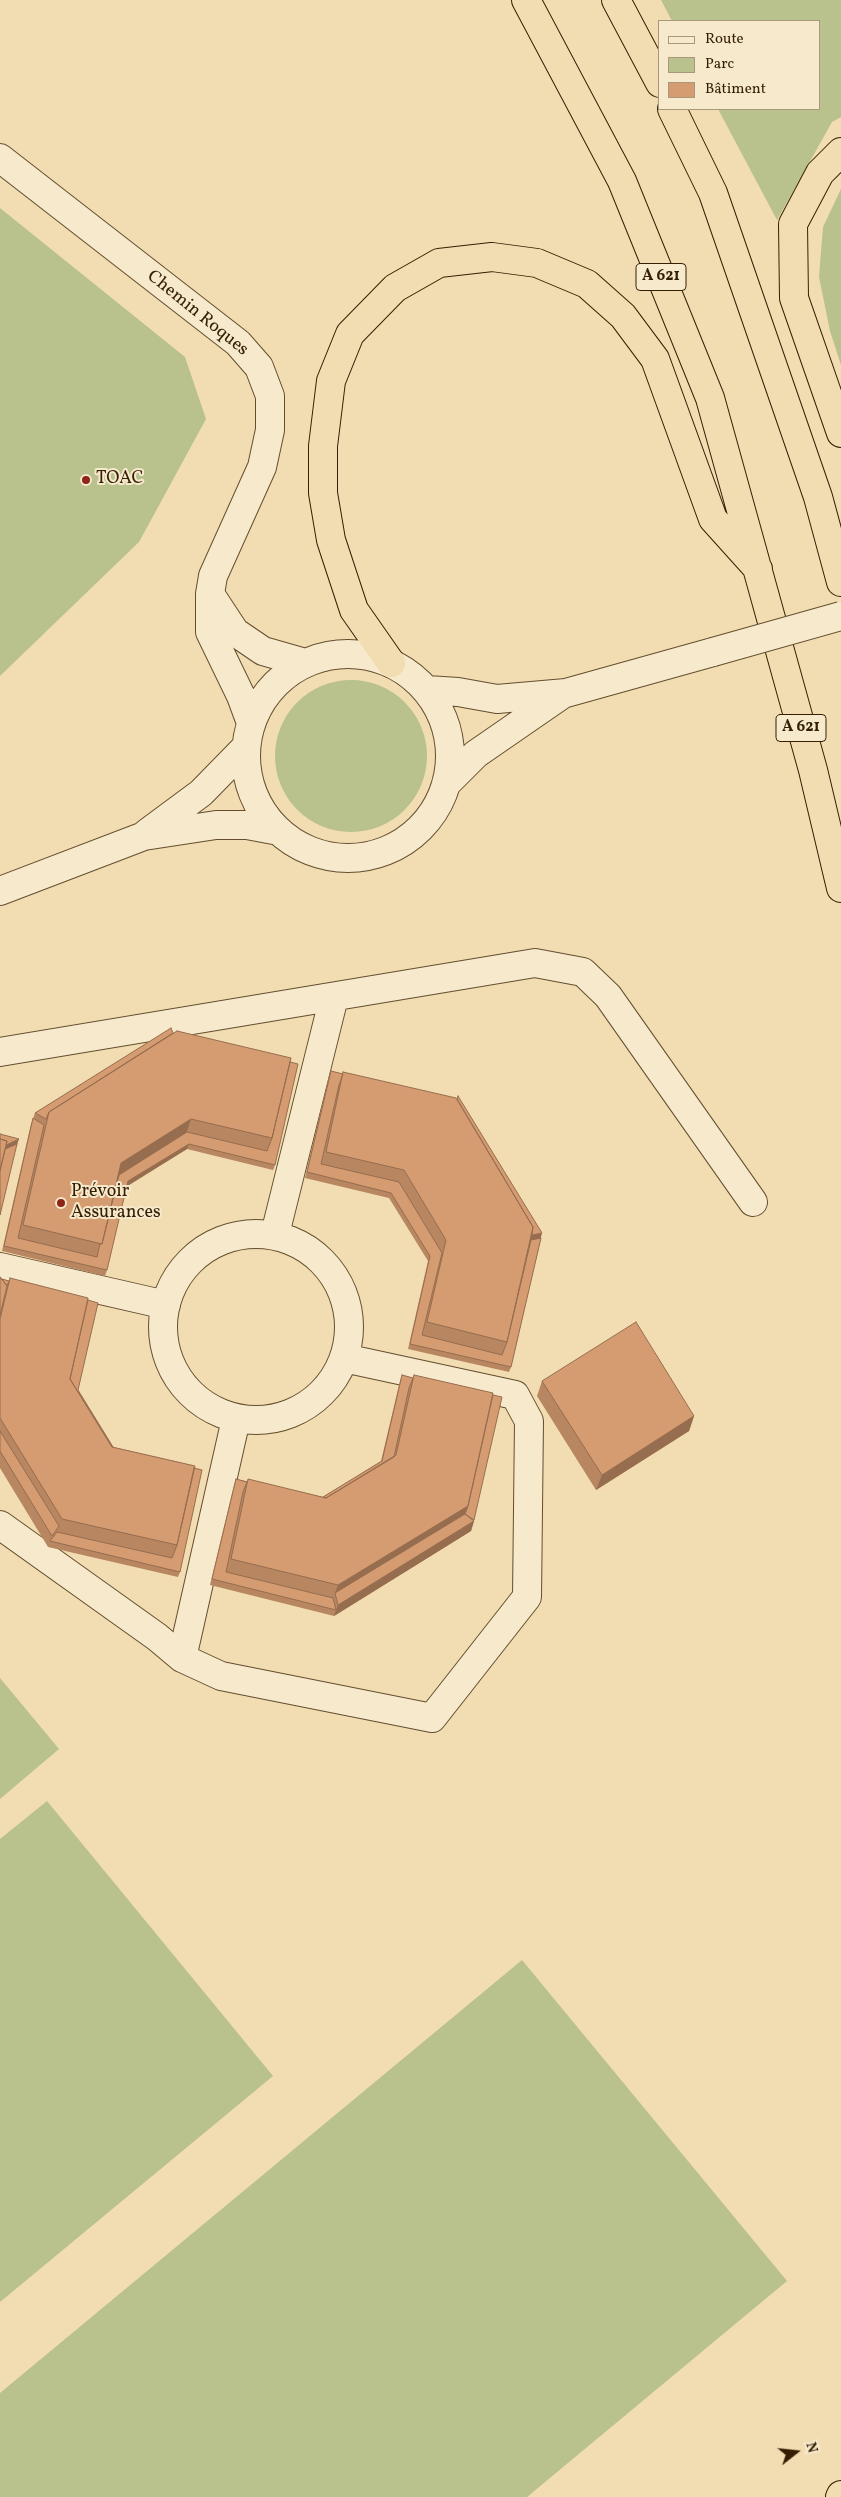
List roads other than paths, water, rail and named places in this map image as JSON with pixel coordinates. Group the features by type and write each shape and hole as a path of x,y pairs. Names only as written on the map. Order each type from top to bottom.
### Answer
{"highway":[{"name":"A 621","path":"526,0 622,181 710,398 812,770 841,888"},
{"path":"616,0 658,79"},
{"path":"672,110 713,193 818,497 841,582"},
{"path":"841,152 820,173 793,224 794,298 841,433"},
{"path":"391,663 354,610 331,540 324,493 323,446 331,381 350,334 395,288 439,263 492,257 537,263 587,284 623,316 655,359 713,519 758,569"}],"street":[{"name":"Chemin Roques","path":"0,158 238,343 259,367 270,396 270,430 262,467 213,576 210,594 210,632 248,735"},
{"path":"210,594 235,632 263,651 305,662"},
{"path":"427,690 458,692 497,699 566,693 841,616"},
{"path":"144,836 201,793 248,735 263,699 282,678 305,662 326,656 349,653 371,656 391,663 410,674 427,690 440,711 448,734 450,760 446,784 436,808 420,829 399,845 374,855 345,858 331,857 303,848 279,831 260,807 248,778 248,735"},
{"path":"446,784 476,754 566,693"},
{"path":"0,891 144,836 222,825 247,825 279,831"},
{"path":"0,1052 535,963 583,972 608,996 753,1202"},
{"path":"275,1234 334,997"},
{"path":"243,1234 275,1234 303,1245 326,1263 342,1288 350,1316 348,1346 338,1373 319,1396 295,1412 266,1420 236,1419 207,1406 182,1385 167,1356 162,1323 166,1304 169,1292 186,1264 212,1243 243,1234"},
{"path":"0,1267 166,1304"},
{"path":"0,1525 182,1658 221,1676 432,1718 527,1597 529,1421 515,1395 344,1358"},
{"path":"182,1658 236,1419"}],"place":[{"name":"TOAC","path":"86,480"},
{"name":"Prévoir Assurances","path":"61,1203"}]}
